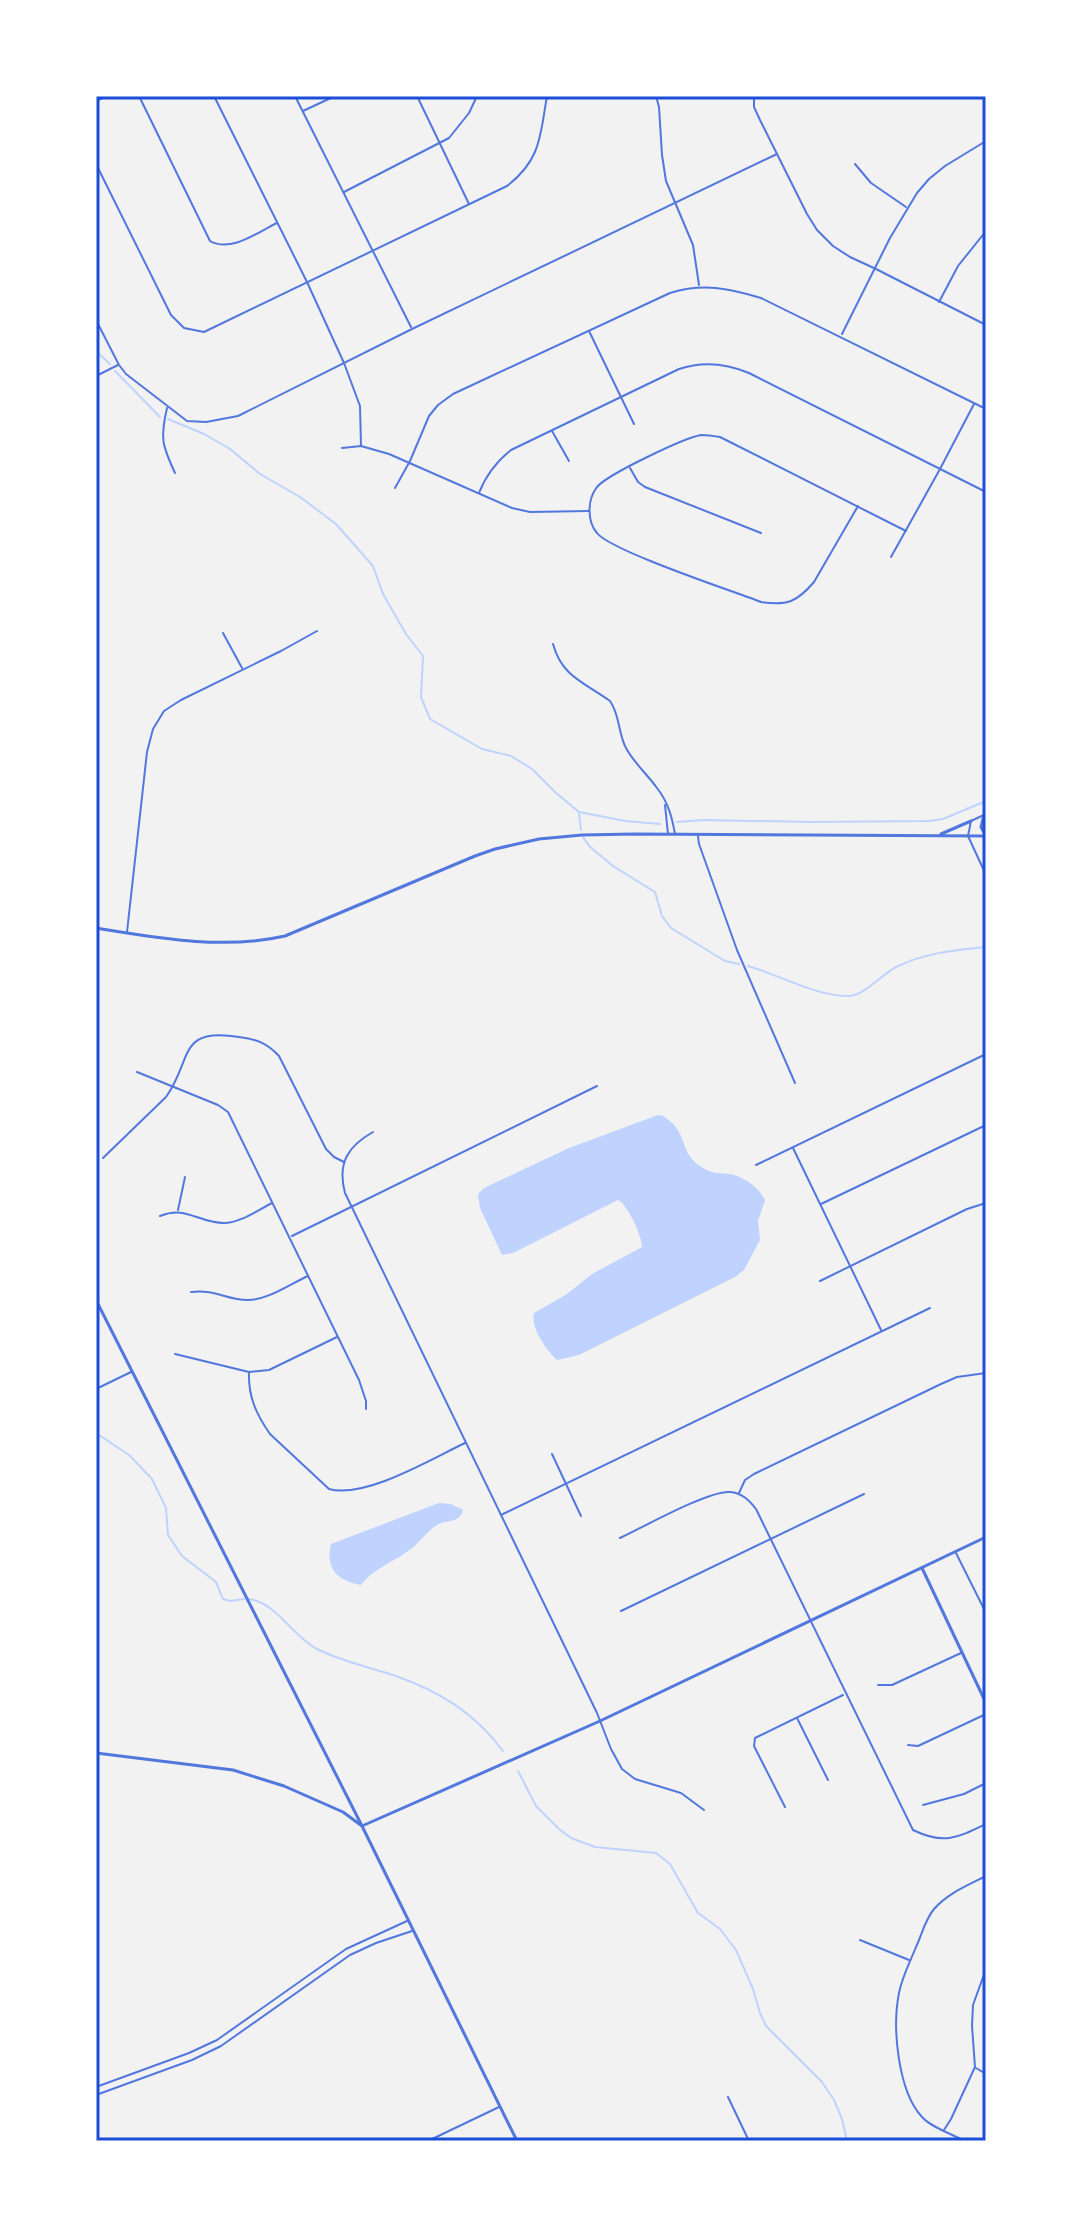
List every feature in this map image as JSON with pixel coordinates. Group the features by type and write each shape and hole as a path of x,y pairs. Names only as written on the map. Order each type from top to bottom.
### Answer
{"street":[{"path":"96,101 107,96"},
{"path":"139,96 210,241 230,245 278,223"},
{"path":"214,96 344,363 360,406 361,446"},
{"path":"295,96 412,329"},
{"path":"302,112 335,96"},
{"path":"417,96 469,205"},
{"path":"343,193 440,144 459,128 477,96"},
{"path":"96,164 165,304 180,325 204,332 507,186 532,160 547,96"},
{"path":"656,96 666,181 693,245 699,286"},
{"path":"754,96 754,107 760,120 817,230 833,246 986,325"},
{"path":"841,336 907,207 937,172 986,141"},
{"path":"96,320 119,365 133,380 187,421 206,422 238,416 777,154"},
{"path":"855,164 871,183 907,207"},
{"path":"939,302 958,266 986,231"},
{"path":"395,488 429,416 453,394 670,293 699,286 761,298 986,409"},
{"path":"589,330 634,424"},
{"path":"479,493 489,471 499,459 518,446 693,364 734,366 986,492"},
{"path":"96,376 119,365"},
{"path":"891,557 974,402"},
{"path":"167,407 162,427 163,446 175,473"},
{"path":"552,430 569,461"},
{"path":"858,506 814,582 805,593 783,604 761,602 621,549 596,533 590,519 596,489 607,479 691,438 712,436 720,437 858,506 906,531"},
{"path":"342,448 361,446 410,461 498,503 530,512 590,511"},
{"path":"630,467 638,482 645,487 761,533"},
{"path":"127,933 147,752 153,729 164,711 317,631"},
{"path":"223,633 242,669"},
{"path":"553,644 565,670 610,701 627,751 659,790 665,804 668,834"},
{"path":"665,804 671,810 675,834"},
{"path":"96,928 205,942 246,943 308,927 495,849 539,839 668,834 986,836 981,827 985,815"},
{"path":"940,835 985,815"},
{"path":"971,821 968,836 986,875"},
{"path":"698,835 737,950 795,1083"},
{"path":"103,1158 159,1104 172,1087 194,1042 203,1036 223,1034 256,1039 279,1056 326,1149 344,1162"},
{"path":"756,1165 986,1054"},
{"path":"137,1072 228,1112 359,1380 366,1409"},
{"path":"291,1237 597,1086"},
{"path":"821,1205 986,1125"},
{"path":"373,1132 359,1140 344,1162 341,1174 345,1193 611,1749 622,1769 635,1779 681,1793 704,1810"},
{"path":"793,1148 882,1331"},
{"path":"178,1211 185,1177"},
{"path":"160,1216 178,1211 224,1223 241,1219 273,1202"},
{"path":"820,1281 967,1209 986,1203"},
{"path":"191,1292 208,1290 230,1298 253,1299 309,1276"},
{"path":"96,1300 362,1826 517,2141"},
{"path":"500,1515 930,1308"},
{"path":"175,1354 249,1372 269,1370 338,1337"},
{"path":"96,1389 132,1371"},
{"path":"249,1372 250,1395 263,1425 329,1489 340,1492 371,1485 465,1443"},
{"path":"739,1494 745,1480 754,1474 957,1377 986,1373"},
{"path":"552,1454 581,1516"},
{"path":"620,1538 711,1494 739,1494 751,1502 913,1830 946,1840 986,1824"},
{"path":"621,1611 864,1494"},
{"path":"362,1826 600,1721 986,1537"},
{"path":"956,1551 986,1613"},
{"path":"922,1568 986,1703"},
{"path":"878,1685 892,1685 962,1653"},
{"path":"785,1807 754,1746 755,1738 845,1694"},
{"path":"908,1745 918,1746 986,1714"},
{"path":"796,1717 828,1780"},
{"path":"96,1753 233,1770 284,1786 343,1812 362,1826"},
{"path":"923,1805 964,1794 986,1783"},
{"path":"965,2141 924,2120 908,2096 903,2079 896,2015 899,1993 910,1961 932,1911 943,1900 986,1876"},
{"path":"96,2087 217,2040 346,1949 408,1920"},
{"path":"96,2095 192,2060 221,2046 350,1955 413,1930"},
{"path":"860,1940 910,1961"},
{"path":"944,2130 975,2067 973,2005 986,1969"},
{"path":"151,2067 154,2073"},
{"path":"975,2067 986,2074"},
{"path":"728,2097 749,2141"},
{"path":"428,2141 500,2106"}],"water":[{"path":"658,1115 676,1127 689,1156 698,1165 711,1172 741,1178 759,1191 765,1200 758,1221 760,1240 744,1270 735,1277 579,1355 557,1360 537,1331 534,1313 567,1294 592,1274 642,1247 634,1221 618,1200 513,1253 502,1255 480,1208 478,1194 484,1188 569,1148"},
{"path":"439,1503 463,1510 459,1517 437,1525 412,1548 377,1570 361,1585 335,1572 330,1560 331,1544"}],"waterway":[{"path":"96,351 110,364"},
{"path":"115,371 160,417"},
{"path":"168,419 230,449 260,474 300,497 336,524 373,566 383,594 423,656 421,697 430,719 482,749 511,756 532,769 579,812 660,824"},
{"path":"677,822 929,821 943,819 986,801"},
{"path":"579,813 581,830"},
{"path":"583,837 613,866 655,892 662,916 671,928 725,961 739,964"},
{"path":"748,966 812,989 849,996 918,958 986,947"},
{"path":"96,1433 129,1455 152,1479 166,1508 168,1535 182,1556 216,1582 223,1599 244,1599"},
{"path":"249,1599 268,1607 317,1649 410,1681 454,1704 480,1725 503,1751"},
{"path":"518,1771 536,1806 571,1838 595,1847 656,1853 670,1864 698,1913 720,1929 736,1950 766,2026 822,2082 834,2100 847,2141"}]}
